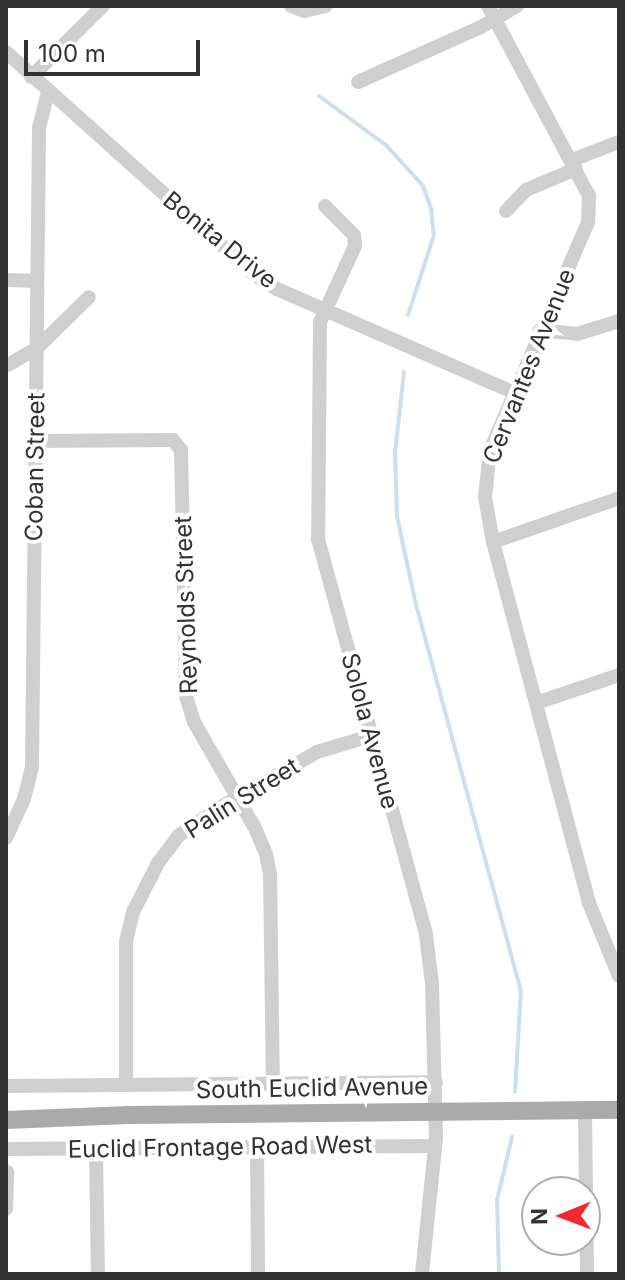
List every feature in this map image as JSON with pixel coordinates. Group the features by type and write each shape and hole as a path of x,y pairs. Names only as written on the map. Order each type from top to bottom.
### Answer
{"main road":[{"name":"South Euclid Avenue","path":"6,1120 96,1115 619,1110"}],"street":[{"path":"31,77 103,6"},
{"path":"291,6 304,11 325,6"},
{"path":"358,82 492,12 517,6"},
{"name":"Cervantes Avenue","path":"492,12 589,196 588,222 513,392 486,470 485,497 493,542 589,903 619,976"},
{"name":"Bonita Drive","path":"6,52 48,93 252,273 277,289 513,392"},
{"name":"Coban Street","path":"6,838 24,799 32,767 39,128 48,93"},
{"path":"506,211 526,190 619,142"},
{"name":"Solola Avenue","path":"325,206 354,235 355,246 320,322 318,539 426,935 432,983 437,1110 433,1194 422,1274"},
{"path":"6,280 37,281"},
{"path":"6,366 36,349 89,297"},
{"path":"540,330 577,334 619,321"},
{"name":"Reynolds Street","path":"36,441 173,440 181,450 186,696 194,722 255,828 270,874 273,1083"},
{"path":"493,542 619,498"},
{"path":"536,703 619,675"},
{"name":"Palin Street","path":"126,1084 125,964 133,912 149,879 178,836 317,752 370,736"},
{"path":"6,1086 436,1082"},
{"path":"585,1110 587,1274"},
{"name":"Euclid Frontage Road West","path":"6,1149 434,1146"},
{"path":"257,1148 258,1274"},
{"path":"96,1149 98,1274"},
{"path":"6,1209 7,1172"}],"waterway":[{"path":"319,96 387,146 423,186 431,208 434,235 408,315"},
{"path":"404,372 395,452 397,516 415,601 521,990 515,1092"},
{"path":"499,1274 497,1200 512,1137"}]}
